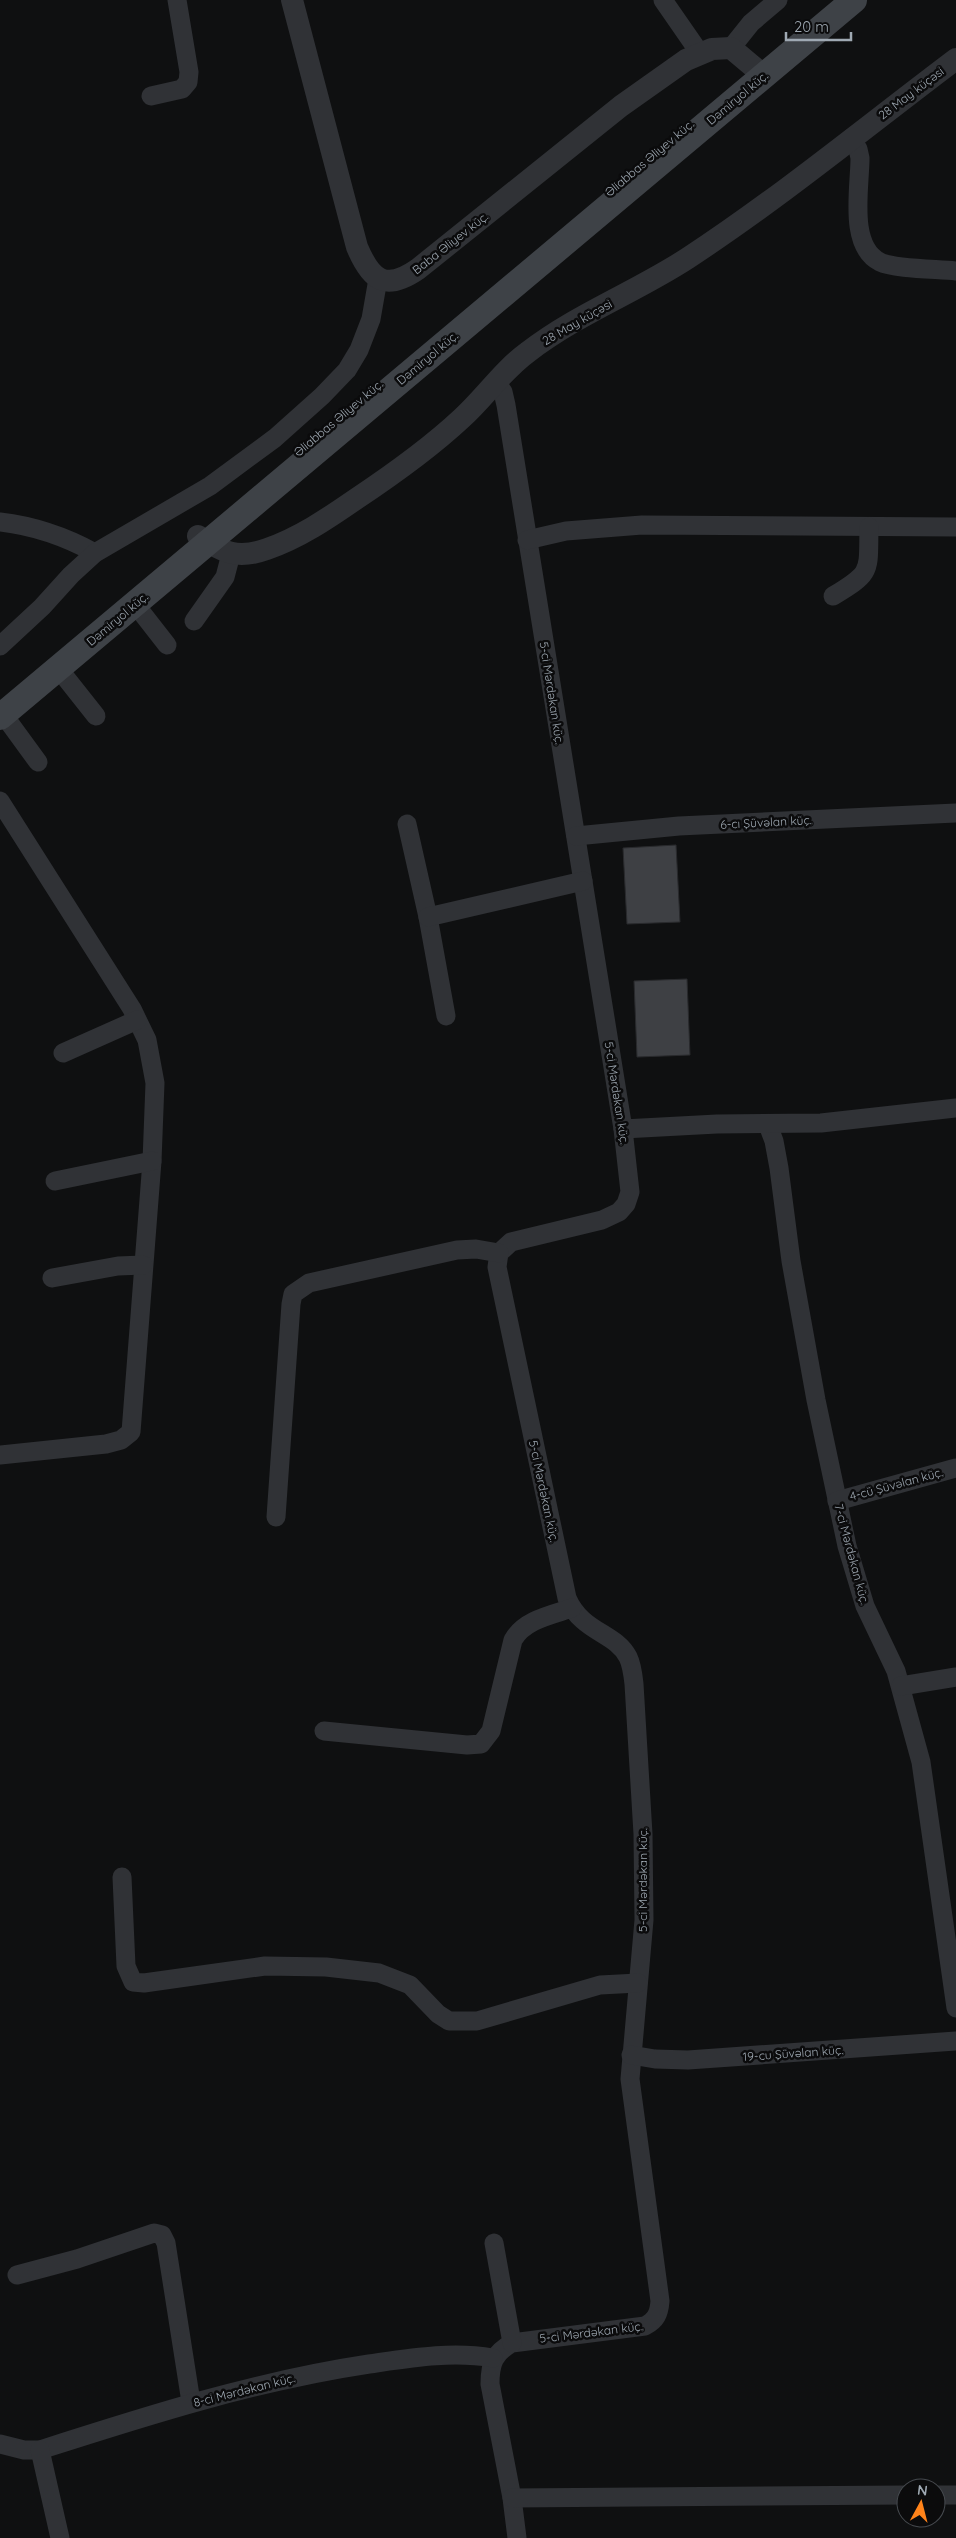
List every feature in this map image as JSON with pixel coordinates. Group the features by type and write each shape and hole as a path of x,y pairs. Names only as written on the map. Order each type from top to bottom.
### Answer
{"main road":[{"name":"Əliabbas Əliyev küç.","path":"1,711 213,544 756,69 838,0"},
{"name":"Dəmiryol küç.","path":"1,711 213,544 854,0"}],"street":[{"path":"151,96 182,89 188,82 189,72 177,0"},
{"path":"0,646 42,607 94,553 210,486 268,443 322,396 347,370 359,350 371,319 378,279 369,272 357,247 292,0"},
{"path":"664,0 699,52"},
{"path":"756,69 731,48 751,23 778,0"},
{"name":"Baba Əliyev küç.","path":"378,279 400,279 418,269 621,106 686,60 699,52 731,48"},
{"name":"28 May küçəsi","path":"213,544 244,554 268,549 316,526 374,487 440,437 462,418 526,352 706,247 956,58"},
{"path":"850,138 858,149 860,158 858,227 862,241 870,253 880,262 956,271"},
{"name":"5-ci Mərdəkan küç.","path":"496,382 503,392 506,405 623,1129 630,1192 626,1204 619,1212 602,1220 520,1238 504,1246 499,1253 498,1272 567,1598 572,1608 586,1625 621,1648 631,1665 634,1684 644,1881 644,1920 631,2055 632,2103 659,2284 659,2312 654,2321 645,2326 512,2343"},
{"path":"0,522 30,526 48,531 94,553"},
{"path":"527,540 600,527 956,527"},
{"path":"833,596 860,579 866,569 869,527"},
{"path":"194,621 221,584 213,544"},
{"path":"135,604 167,645"},
{"path":"58,668 96,716"},
{"path":"1,711 38,762"},
{"path":"0,801 137,1020 147,1040 155,1083 152,1161 131,1432 121,1440 106,1444 0,1455"},
{"name":"6-cı Şüvəlan küç.","path":"576,836 679,826 956,813"},
{"path":"407,824 428,917 446,1016"},
{"path":"428,917 583,881"},
{"path":"63,1053 137,1020"},
{"path":"623,1129 717,1124 822,1123 956,1108"},
{"name":"7-ci Mərdəkan küç.","path":"768,1125 774,1141 791,1261 816,1400 858,1590 901,1686 920,1762 956,2008"},
{"path":"55,1181 152,1161"},
{"path":"276,1517 293,1294 309,1283 457,1250 499,1253"},
{"path":"52,1278 118,1266 143,1265"},
{"name":"4-cü Şüvəlan küç.","path":"837,1501 956,1468"},
{"path":"324,1732 467,1746 481,1744 492,1731 513,1640 518,1631 525,1625 572,1608"},
{"path":"901,1686 956,1677"},
{"path":"122,1877 126,1966 133,1982 154,1982 265,1966 326,1967 378,1973 410,1985 438,2014 449,2021 462,2023 477,2021 600,1985 638,1983"},
{"name":"19-cu Şüvəlan küç.","path":"631,2055 655,2059 688,2060 956,2041"},
{"path":"17,2275 76,2259 154,2234 162,2235 166,2243 191,2402"},
{"path":"494,2243 512,2343 501,2349 493,2358 490,2370 490,2384 512,2498 517,2538"},
{"name":"8-ci Mərdəkan küç.","path":"0,2444 24,2450 40,2450 191,2402 296,2377 443,2354 493,2358"},
{"path":"40,2450 60,2538"},
{"path":"512,2498 896,2495"}],"building":[{"path":"676,845 680,922 627,924 623,848"},
{"path":"687,979 690,1055 637,1057 634,981"}]}
